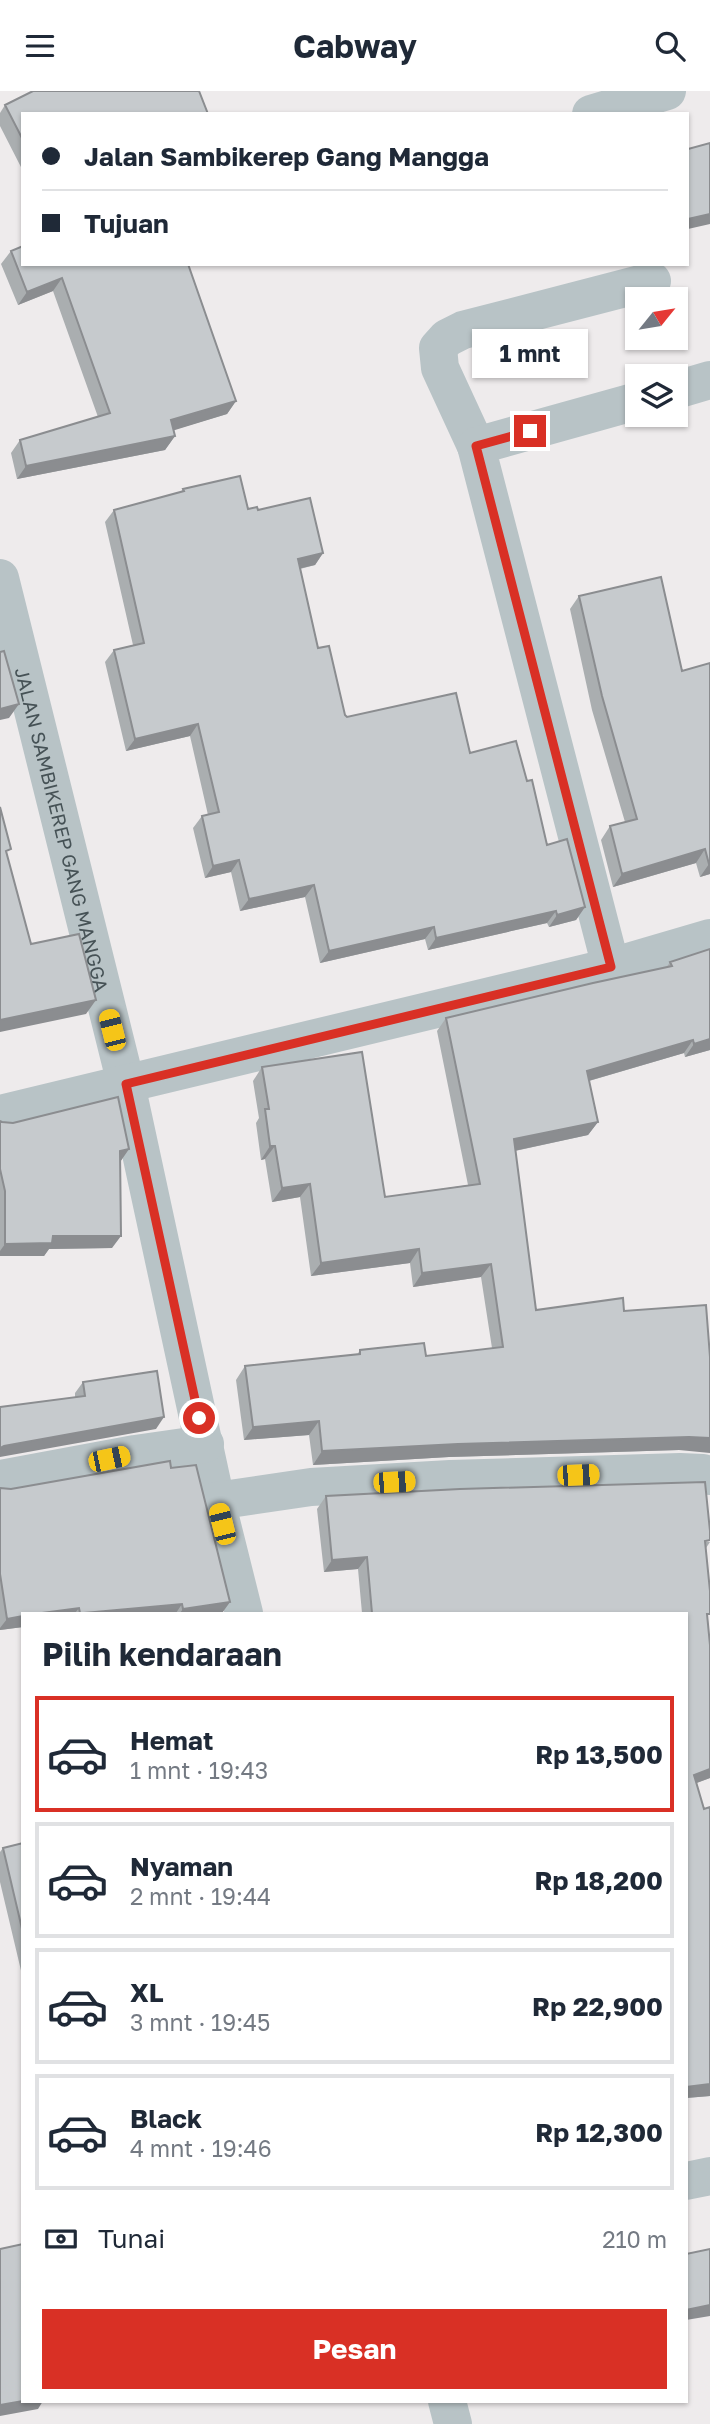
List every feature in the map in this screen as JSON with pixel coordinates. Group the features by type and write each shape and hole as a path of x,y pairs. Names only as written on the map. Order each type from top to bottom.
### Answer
{"street":[{"path":"598,112 667,91"},
{"path":"611,967 476,446 440,368 438,348 447,338 463,330 652,281"},
{"path":"688,386 710,380"},
{"path":"476,446 625,404"},
{"name":"JALAN SAMBIKEREP GANG MANGGA","path":"0,578 126,1084 216,1501 244,1612"},
{"path":"0,1114 611,967 710,938"},
{"path":"0,1479 205,1444"},
{"path":"216,1501 311,1487 422,1480 680,1472 710,1476"},
{"path":"688,2181 710,2176"},
{"path":"448,2403 453,2424"}],"building":[{"path":"33,91 199,91 207,112 21,112 21,136 5,105"},
{"path":"710,143 710,214 689,219 689,149"},
{"path":"21,247 21,266 189,266 236,401 171,420 175,436 26,466 20,440 110,413 62,278 27,292 11,251"},
{"path":"240,476 248,509 257,507 258,510 310,498 323,553 298,559 318,648 329,646 345,715 347,717 456,693 470,753 516,741 527,781 532,780 547,845 567,839 585,907 557,915 556,911 436,938 434,927 329,951 314,885 249,899 239,860 213,866 202,816 219,812 198,724 135,739 114,650 144,643 114,510 184,491 183,489"},
{"path":"661,577 682,671 710,663 710,863 705,849 622,874 610,826 637,819 602,696 579,596"},
{"path":"4,651 19,704 0,709 0,652"},
{"path":"0,807 11,849 6,851 31,944 79,934 96,1000 0,1020"},
{"path":"710,949 710,1039 694,1044 693,1040 587,1071 598,1122 514,1139 536,1310 623,1298 624,1311 706,1305 710,1357 710,1438 458,1444 322,1451 319,1421 253,1427 245,1366 360,1354 360,1350 424,1343 426,1356 503,1347 491,1264 422,1273 419,1249 321,1263 310,1184 282,1188 275,1146 270,1146 265,1109 269,1109 262,1067 362,1052 385,1197 480,1184 446,1018 672,966 670,962"},
{"path":"118,1097 129,1149 120,1151 121,1236 53,1236 52,1243 5,1244 5,1191 0,1169 0,1121 13,1123"},
{"path":"157,1371 164,1417 0,1448 0,1407 85,1396 83,1382"},
{"path":"170,1461 171,1468 196,1465 230,1602 183,1609 182,1604 95,1612 80,1612 79,1608 21,1612 21,1616 7,1619 0,1574 0,1488 11,1489"},
{"path":"705,1482 710,1531 710,1540 705,1541 710,1591 710,1614 707,1614 710,1645 710,1769 694,1775 704,1809 710,1807 710,2084 688,2087 688,1612 372,1612 367,1557 332,1560 326,1496"},
{"path":"21,1844 21,1924 3,1848"},
{"path":"21,2244 21,2401 0,2405 0,2249"},
{"path":"710,2249 710,2305 688,2310 688,2254"}],"route":[{"path":"199,1418 126,1084 611,967 476,446 530,431"}]}
